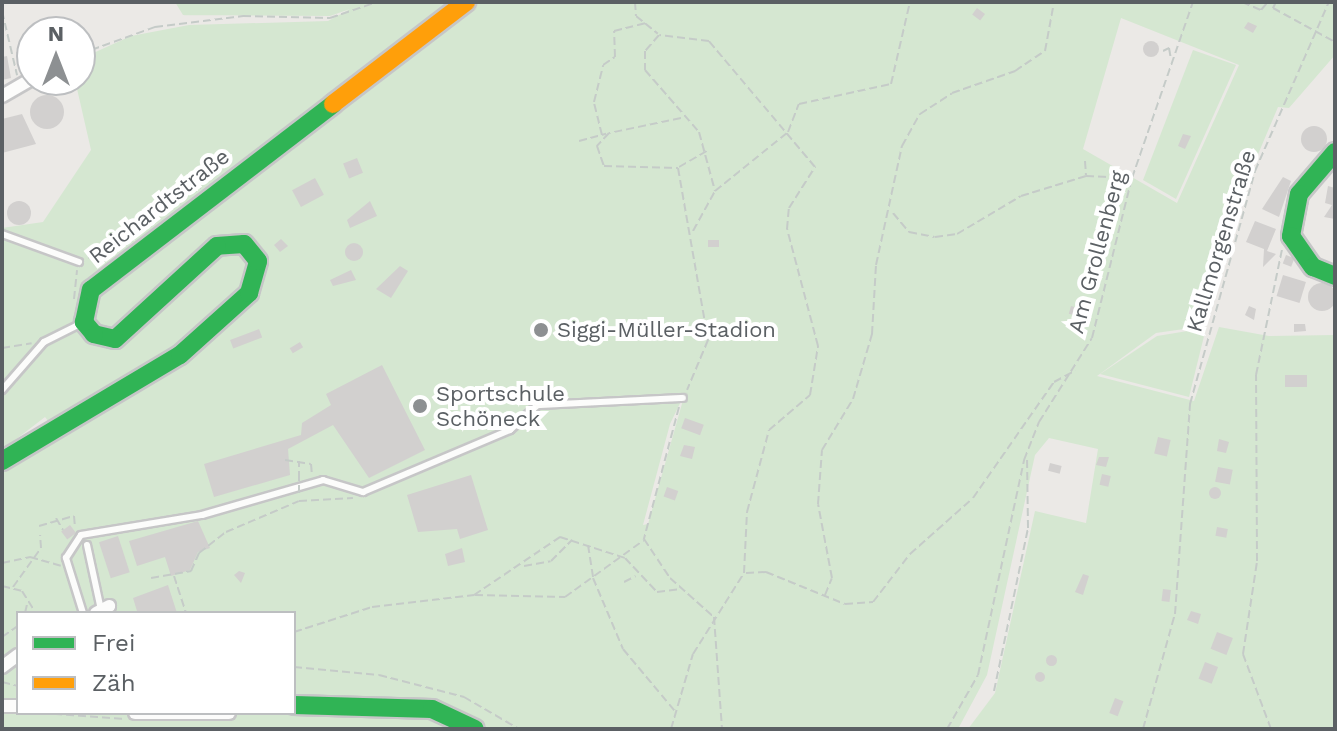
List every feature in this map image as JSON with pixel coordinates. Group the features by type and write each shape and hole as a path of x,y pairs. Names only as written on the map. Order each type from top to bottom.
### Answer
{"street":[{"name":"Reichardtstraße","path":"84,322 85,298 103,279 466,2"},
{"path":"1335,152 1299,194 1291,236 1313,267 1335,276"},
{"path":"2,461 180,355 249,293 258,261 244,244 224,243 128,333 108,339 84,322"},
{"path":"296,705 432,709 475,729"},
{"path":"135,716 166,715"}],"lane":[{"path":"2,234 79,262"},
{"path":"2,390 44,342 84,322"},
{"path":"82,611 66,558 81,535 202,515 307,483 363,492 510,430 538,405 683,398"},
{"path":"87,545 102,610"}],"path":[{"path":"352,2 356,10"},
{"path":"96,49 168,25 243,16 330,18 377,2"},
{"path":"635,2 645,23 659,35 709,41 815,167 789,208 787,229 818,346 810,395 769,430 747,512 744,573 714,617 671,729"},
{"path":"691,233 715,191 788,132 799,104 891,84 910,2"},
{"path":"825,595 832,578 818,504 822,450 853,399 872,334 876,265 893,212 902,146 920,114 952,93 1032,61 1045,51 1054,2"},
{"name":"Am Grollenberg","path":"947,729 978,675 1027,451 1092,338 1132,178 1193,2"},
{"path":"1242,2 1261,10 1268,2"},
{"path":"1276,2 1273,8 1335,42"},
{"name":"Kallmorgenstraße","path":"1143,729 1175,614 1190,404 1255,171 1329,2"},
{"path":"2,11 16,68"},
{"path":"602,135 598,115 603,65 615,57 614,31 645,23"},
{"path":"659,35 645,51 645,70 707,151 715,191"},
{"path":"1163,51 1169,48 1172,60"},
{"path":"590,115 598,115"},
{"path":"579,141 683,117"},
{"path":"611,133 597,146 604,166 678,168 707,151"},
{"path":"1085,161 1086,176"},
{"path":"296,631 372,607 474,595 565,597 625,558 644,539 683,398 708,340 678,168"},
{"path":"893,212 909,232 957,234 1021,196 1086,176 1132,178"},
{"path":"79,262 214,178"},
{"path":"1271,729 1243,654 1257,561 1259,343 1291,236"},
{"path":"2,348 44,342"},
{"path":"744,573 766,572 862,607 873,602 890,576 973,498 1054,382 1076,370"},
{"path":"994,691 1028,528 1027,451"},
{"path":"285,460 311,464 307,483"},
{"path":"299,460 299,501"},
{"path":"151,578 191,571 199,553 226,532 299,501 362,498"},
{"path":"39,526 56,518 74,516 71,524"},
{"path":"56,518 63,530"},
{"path":"13,587 30,557 41,548 40,535"},
{"path":"474,595 523,566 560,537 625,558 637,575 657,592 683,589"},
{"path":"644,539 683,589 714,617 722,729"},
{"path":"523,566 551,561 573,540"},
{"path":"588,544 593,578 623,649 676,712"},
{"path":"2,563 30,557 60,567"},
{"path":"624,582 637,575"},
{"path":"174,576 185,611"},
{"path":"2,586 13,587 34,611"},
{"path":"25,611 27,603"},
{"path":"296,667 379,675 464,697 519,729"},
{"path":"104,715 135,716"}],"green space":[{"path":"175,2 1335,2 1335,55 1289,108 1278,107 1237,204 1205,326 1156,333 1097,376 1194,401 1219,327 1269,336 1335,335 1335,729 968,729 995,693 1035,511 1086,523 1098,449 1049,438 1035,455 987,675 958,729 483,729 440,704 454,729 2,729 2,458 49,422 45,417 2,450 2,228 43,222 91,150 79,96 96,96 96,52 131,36 189,25 328,21 350,9 330,16 183,15","holes":["1121,18 1239,65 1177,203 1083,149","685,393 648,524 643,525 670,424"]},
{"path":"1193,50 1236,65 1176,199 1143,180"},
{"path":"1206,328 1189,397 1100,374 1157,336"}],"building":[{"path":"977,8 985,14 980,20 972,14"},
{"path":"1248,22 1257,26 1253,33 1244,28"},
{"path":"1148,41 1154,41 1159,49 1157,55 1148,57 1143,52 1143,46"},
{"path":"7,56 11,78 2,80 2,57"},
{"path":"40,96 54,96 63,105 63,119 54,128 40,128 31,119 31,105"},
{"path":"22,114 36,144 2,153 2,119"},
{"path":"1314,126 1323,130 1327,139 1323,148 1314,152 1305,148 1301,139 1305,130"},
{"path":"1183,134 1191,136 1185,149 1178,146"},
{"path":"357,158 363,173 349,178 343,164"},
{"path":"1283,177 1291,181 1279,217 1262,209"},
{"path":"315,178 324,195 301,207 292,190"},
{"path":"1328,186 1335,188 1335,219 1324,217 1332,205 1325,203"},
{"path":"19,201 28,204 31,213 28,222 19,225 10,222 7,213 10,204"},
{"path":"370,201 377,216 350,228 347,220"},
{"path":"1255,221 1276,229 1267,251 1276,254 1263,267 1264,249 1246,242"},
{"path":"281,239 288,246 280,252 274,245"},
{"path":"708,240 719,240 719,247 708,247"},
{"path":"354,243 363,252 354,261 345,252"},
{"path":"1286,255 1294,258 1291,267 1283,263"},
{"path":"400,266 408,271 391,298 376,289"},
{"path":"351,270 356,280 333,286 330,280"},
{"path":"1283,275 1306,282 1300,303 1277,296"},
{"path":"1322,283 1332,287 1336,297 1332,307 1322,311 1312,307 1308,297 1312,287"},
{"path":"1071,306 1078,308 1076,316 1069,314"},
{"path":"1249,306 1256,309 1254,320 1245,315"},
{"path":"1294,324 1305,324 1306,331 1294,332"},
{"path":"259,329 262,337 233,349 230,340"},
{"path":"300,342 303,347 293,353 290,348"},
{"path":"382,365 425,450 369,478 333,425 288,449 290,475 214,497 204,464 301,435 302,423 331,405 326,394"},
{"path":"1285,375 1307,375 1307,387 1285,387"},
{"path":"685,418 704,425 700,435 681,428"},
{"path":"1158,437 1171,440 1167,456 1154,454"},
{"path":"1219,439 1229,442 1226,453 1217,451"},
{"path":"684,445 695,447 692,459 680,456"},
{"path":"1099,457 1109,457 1106,467 1096,465"},
{"path":"1050,463 1062,466 1060,474 1048,471"},
{"path":"1218,467 1233,470 1230,485 1215,482"},
{"path":"1102,474 1111,476 1108,487 1100,485"},
{"path":"471,475 488,530 460,539 457,529 418,532 407,495"},
{"path":"667,487 678,491 675,501 664,496"},
{"path":"1215,487 1221,493 1215,499 1209,493"},
{"path":"198,521 210,548 198,552 190,570 171,576 165,557 137,566 129,541"},
{"path":"70,525 76,533 67,540 61,532"},
{"path":"1217,527 1228,529 1226,538 1215,536"},
{"path":"118,536 130,572 111,578 99,542"},
{"path":"462,548 465,562 448,566 445,554"},
{"path":"239,571 245,573 241,583 234,575"},
{"path":"1083,574 1089,576 1083,595 1075,592"},
{"path":"168,585 176,611 137,611 133,598"},
{"path":"1163,589 1171,590 1169,602 1162,601"},
{"path":"1191,611 1201,614 1198,624 1187,620"},
{"path":"1217,632 1233,638 1226,655 1211,649"},
{"path":"1051,655 1056,660 1051,665 1046,660"},
{"path":"1205,662 1218,667 1212,684 1199,679"},
{"path":"1040,672 1045,677 1040,682 1035,677"},
{"path":"1115,698 1123,701 1118,716 1109,713"}],"traffic: fast":[{"path":"2,461 180,355 249,293 258,261 244,244 217,246 115,339 94,334 84,322 91,290 333,104"},
{"path":"1335,152 1299,194 1291,236 1313,267 1335,276"},
{"path":"296,705 432,709 475,729"}],"traffic: slow":[{"path":"333,104 466,2"}],"place":[{"name":"Siggi-Müller-Stadion","path":"541,330"},
{"name":"Sportschule Schöneck","path":"420,406"}]}
